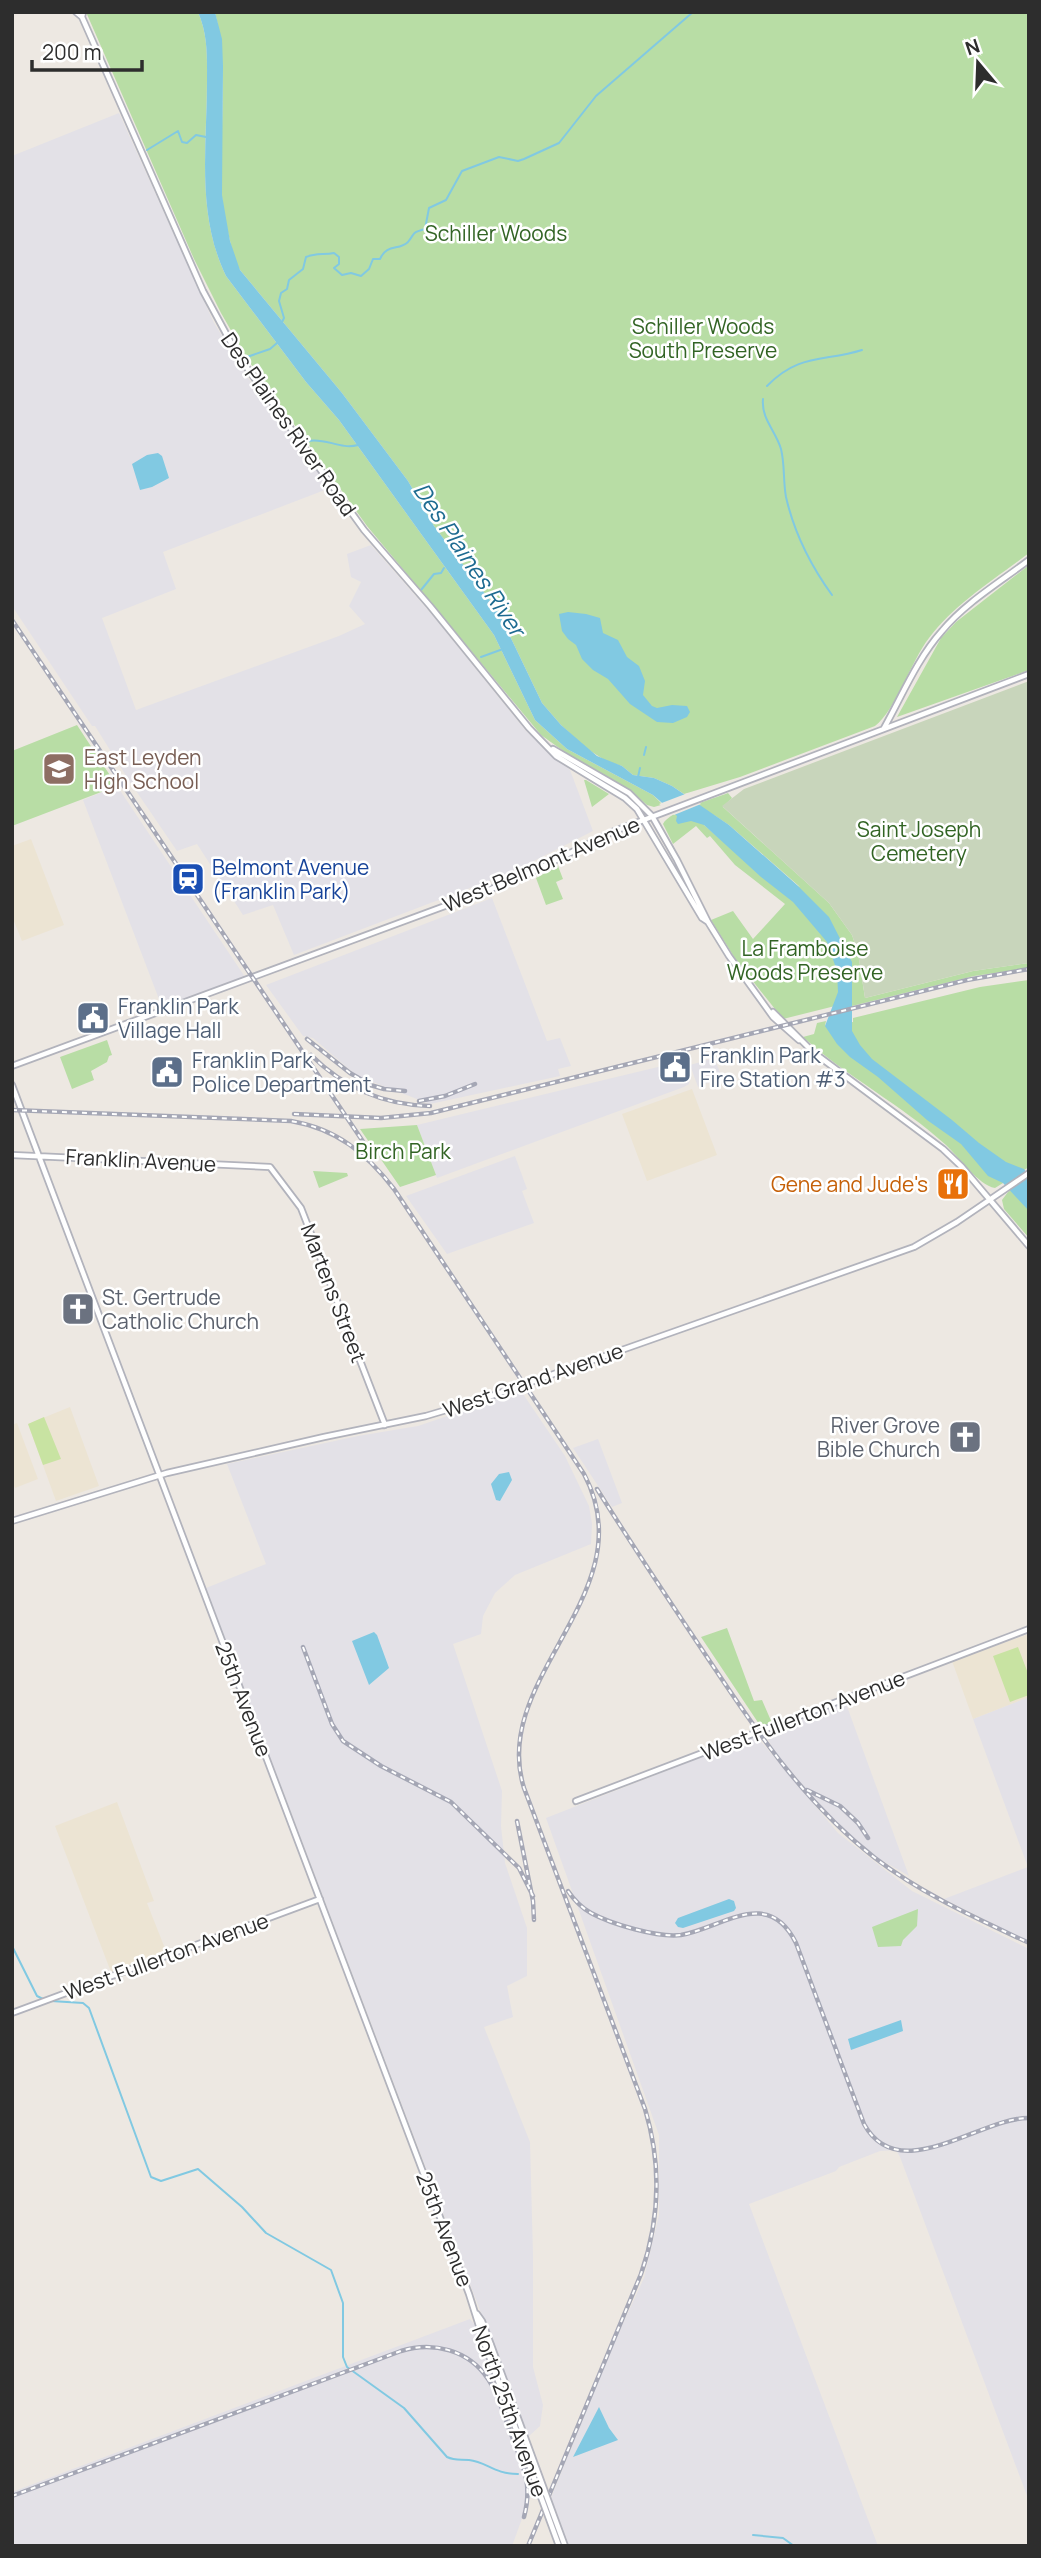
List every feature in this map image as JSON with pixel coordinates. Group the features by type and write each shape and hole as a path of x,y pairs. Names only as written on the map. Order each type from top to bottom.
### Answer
{"main road":[{"name":"Des Plaines River Road","path":"76,12 82,14 203,291 233,347 364,530 430,606 517,714 556,756 625,798 645,819 702,918 708,922"},
{"path":"884,728 934,640 954,618 1029,560"},
{"name":"West Belmont Avenue","path":"12,1066 492,889 611,832 1029,674"},
{"name":"Des Plaines River Road","path":"550,748 629,793 652,816 708,922 738,969 781,1026 825,1062 936,1142 962,1167 1029,1246"},
{"name":"25th Avenue","path":"12,1085 476,2313"},
{"name":"Franklin Avenue","path":"12,1155 270,1167"},
{"name":"Martens Street","path":"270,1167 301,1208 385,1425"},
{"name":"West Grand Avenue","path":"12,1521 159,1475 426,1416 480,1400 893,1255 925,1241 1028,1173"},
{"name":"West Fullerton Avenue","path":"576,1801 1029,1629"},
{"name":"West Fullerton Avenue","path":"12,2013 320,1899"},
{"name":"North 25th Avenue","path":"476,2313 482,2320 485,2336 559,2546"},
{"name":"North 25th Avenue","path":"485,2336 565,2546"}],"shaded area":[{"path":"119,113 214,323 252,384 330,488 163,552 176,589 102,618 136,710 365,624 349,606 361,582 351,577 347,554 371,545 434,617 526,731 570,770 593,831 512,872 294,955 273,905 243,915 197,844 177,851 12,606 12,156"},
{"path":"117,786 245,977 162,1007 83,800"},
{"path":"31,839 64,925 22,941 12,916 12,846"},
{"path":"492,898 547,1041 560,1038 571,1066 558,1069 560,1076 430,1104 357,1076 313,1038 303,1036 266,985"},
{"path":"714,1058 722,1077 698,1087 690,1065"},
{"path":"683,1061 690,1080 684,1087 437,1178 417,1125"},
{"path":"692,1089 717,1155 647,1181 622,1114"},
{"path":"515,1156 527,1189 522,1191 534,1223 447,1254 406,1196"},
{"path":"521,1391 565,1456 589,1506 592,1524 591,1544 515,1575 495,1593 483,1616 481,1634 453,1644 502,1791 501,1826 505,1863 527,1928 527,1976 507,1986 513,2017 484,2027 530,2142 533,2367 543,2405 540,2426 528,2437 206,1588 266,1564 227,1464 418,1426"},
{"path":"70,1407 99,1486 56,1501 28,1424"},
{"path":"17,1423 38,1479 15,1488 12,1481 12,1425"},
{"path":"598,1439 622,1503 612,1507 573,1448"},
{"path":"1029,1634 1029,1697 973,1719 952,1661"},
{"path":"1029,1697 1029,1942 944,1899 1028,1867 973,1719"},
{"path":"845,1701 909,1876 878,1858 835,1822 776,1754 764,1732"},
{"path":"752,1731 838,1833 912,1891 1029,1949 1029,2501 900,2157 896,2150 880,2151 749,2204 878,2546 568,2546 551,2498 607,2358 644,2278 659,2215 659,2135 546,1818 671,1769 669,1763"},
{"path":"117,1802 154,1901 147,1903 166,1951 111,1972 55,1826"},
{"path":"470,2319 475,2325 534,2486 512,2546 12,2546 12,2492"}],"green space":[{"path":"86,12 198,12 204,29 207,54 207,204 210,229 226,276 306,382 339,420 494,635 535,720 567,749 653,795 661,805 647,805 633,793 541,735 367,526 248,360 221,313 194,259"},
{"name":"Schiller Woods South Preserve","path":"215,12 1029,12 1029,553 976,592 939,626 922,648 890,709 875,726 740,777 684,794 654,778 633,775 622,766 606,761 586,748 542,703 498,611 434,526 408,481 342,393 235,261 222,197 223,81"},
{"path":"1029,565 1029,670 897,717 941,638 956,622"},
{"name":"Saint Joseph Cemetery","path":"1029,681 1029,963 973,971 865,998 858,953 852,935 829,903 722,806 744,789"},
{"name":"East Leyden High School","path":"77,725 117,786 12,826 12,751"},
{"path":"586,780 609,794 592,807"},
{"name":"La Framboise Woods Preserve","path":"728,793 732,798 723,807 829,903 852,935 858,953 865,998 973,971 1029,963 1029,968 974,976 852,1006 851,1002 783,1019 736,960 711,920 733,911 753,939 785,904 735,865 710,836 707,838 696,826 673,844 663,824 682,810","holes":["714,815 800,887 746,861 704,825"]},
{"path":"558,866 563,879 556,882 563,899 546,905 536,878"},
{"name":"La Framboise Woods Preserve","path":"1029,980 1029,1167 995,1188 975,1176 929,1131 803,1037 814,1034 817,1023 826,1021 825,1026 853,1022 853,1018 980,987"},
{"path":"107,1040 112,1055 107,1062 91,1071 94,1080 72,1089 60,1057"},
{"name":"Birch Park","path":"417,1125 436,1175 400,1187 360,1129"},
{"path":"313,1171 347,1173 348,1176 319,1188"},
{"path":"1029,1179 1029,1238 1004,1209 1002,1200 1008,1192"},
{"path":"44,1417 61,1459 43,1465 28,1424"},
{"path":"727,1628 754,1701 762,1700 772,1723 761,1727 701,1637"},
{"path":"1018,1647 1029,1676 1029,1695 1010,1702 993,1656"},
{"path":"918,1909 917,1926 903,1940 901,1946 878,1947 872,1927"}],"water":[{"path":"198,12 215,12 222,39 222,195 230,241 240,270 342,393 408,481 434,526 498,611 542,703 561,725 597,756 622,766 633,775 654,778 672,786 729,825 829,917 852,962 852,1031 860,1045 872,1059 979,1143 1006,1162 1024,1169 1029,1176 1029,1211 1003,1183 988,1176 961,1144 927,1120 837,1044 825,1026 838,992 837,971 827,942 793,902 704,825 691,821 678,824 677,816 653,795 567,749 535,720 494,635 339,420 306,382 226,276 210,229 207,204 207,54 204,29"},
{"path":"158,453 162,456 169,478 140,490 132,464 147,455"},
{"path":"568,612 600,618 603,633 618,640 627,657 639,666 645,681 643,695 652,706 687,706 690,712 687,717 673,723 657,722 630,704 608,679 582,659 576,645 562,631 559,614"},
{"path":"509,1472 512,1480 500,1501 496,1500 491,1484 499,1474"},
{"path":"374,1632 389,1668 369,1685 352,1641"},
{"path":"729,1899 734,1901 734,1911 683,1928 675,1923 678,1918"},
{"path":"901,2020 903,2031 851,2050 848,2039"},
{"path":"599,2407 618,2440 573,2457"}],"pier":[{"path":"688,793 701,804 674,815 659,804"}],"waterway":[{"path":"282,322 284,318 279,301 281,293 287,289 289,280 303,269 306,257 334,253 339,257 339,264 334,268 342,275 351,273 361,276 369,269 373,259 380,259 386,251 404,245 416,232 425,229 429,208 446,200 462,171 499,157 518,161 559,143 596,96 693,12"},
{"path":"147,150 178,131 182,142 187,143 196,135 206,137"},
{"path":"247,357 270,349 277,343"},
{"path":"767,386 779,375 801,363 862,350"},
{"path":"763,399 766,419 781,449 786,497 794,523 810,560 832,595"},
{"path":"308,441 358,445"},
{"path":"421,590 434,574 441,573 444,568"},
{"name":"Des Plaines River","path":"481,657 503,649"},
{"path":"644,755 646,747"},
{"path":"638,777 640,768"},
{"path":"12,1946 37,1996 45,2000"},
{"path":"51,2001 83,2003 89,2008 151,2177 161,2181 198,2169 242,2207 266,2233 331,2270 343,2303 343,2357 347,2367 404,2408 447,2457 475,2461 503,2472 518,2474"},
{"path":"753,2535 783,2538 794,2546"}],"railway":[{"path":"12,620 370,1152"},
{"path":"294,1114 381,1118 431,1113 967,980 1029,969"},
{"path":"307,1039 350,1073 369,1084"},
{"path":"311,1055 337,1077 366,1092 397,1102 430,1106"},
{"path":"367,1084 405,1091"},
{"path":"419,1101 445,1096 475,1084"},
{"path":"12,1110 291,1121 323,1130 349,1144 373,1164 394,1189 584,1474 598,1517 596,1557 583,1596 527,1709 519,1747 524,1788 645,2109 656,2171 655,2212 641,2274 528,2546"},
{"path":"597,1489 747,1716 805,1792 850,1837 893,1871 950,1905 1029,1943"},
{"path":"303,1647 332,1724 343,1741 381,1766 451,1802 519,1868 533,1896"},
{"path":"807,1790 840,1806 858,1823 868,1838"},
{"path":"517,1821 533,1901 534,1920"},
{"path":"568,1891 591,1913 622,1926 660,1934 681,1935 728,1919 758,1914 772,1917 785,1926 796,1943 864,2124 879,2142 898,2150 919,2150 942,2145 1010,2121 1029,2118"},
{"path":"12,2496 401,2351 425,2347 449,2350 461,2355 480,2369 492,2385 525,2475 527,2505 524,2517"}],"place":[{"name":"East Leyden High School","path":"59,769"},
{"name":"Belmont Avenue (Franklin Park)","path":"188,879"},
{"name":"Franklin Park Village Hall","path":"93,1018"},
{"name":"Franklin Park Fire Station #3","path":"675,1067"},
{"name":"Franklin Park Police Department","path":"167,1072"},
{"name":"Gene and Jude's","path":"953,1184"},
{"name":"St. Gertrude Catholic Church","path":"78,1309"},
{"name":"River Grove Bible Church","path":"965,1437"}],"park label":[{"name":"Schiller Woods","path":"496,233"}]}
